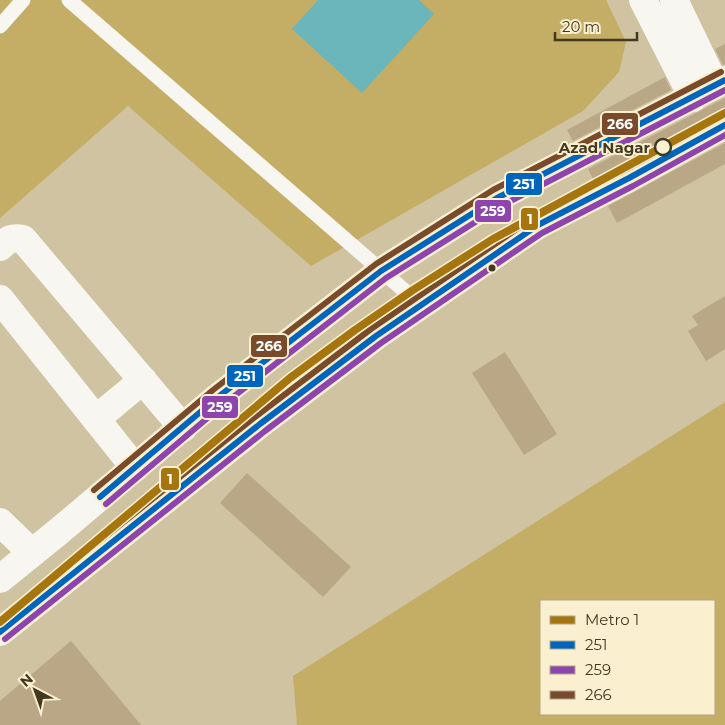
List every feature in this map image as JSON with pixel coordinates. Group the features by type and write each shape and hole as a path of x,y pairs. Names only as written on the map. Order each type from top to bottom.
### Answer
{"main road":[{"path":"643,0 711,88"},
{"path":"674,0 711,88"},
{"path":"0,578 135,468 218,397 381,271 497,198 711,88"},
{"path":"0,632 260,424 376,336 538,225 725,125"},
{"path":"0,247 15,237 23,239 182,428"},
{"path":"0,299 135,468"},
{"path":"96,420 143,380"},
{"path":"0,522 32,553"}],"lane":[{"path":"0,26 23,0"},
{"path":"69,0 421,305"}],"shaded area":[{"path":"0,0 606,0 626,42 619,72 583,111 311,266 128,106 0,218"},
{"path":"725,402 725,725 297,725 293,676"}],"water":[{"path":"318,0 419,0 434,14 362,93 292,29"}],"building":[{"path":"725,44 725,64 723,65 715,49"},
{"path":"665,77 671,90 573,141 567,130"},
{"path":"725,98 725,109 717,111 593,179 588,169"},
{"path":"725,143 725,164 617,223 608,206"},
{"path":"725,296 725,349 706,361 688,331 698,325 692,316"},
{"path":"505,352 557,434 524,455 472,373"},
{"path":"247,473 351,567 323,597 220,503"},
{"path":"71,641 141,725 0,725 0,701"}],"metro line":[{"name":"1","path":"0,622 290,378 355,330 493,239 725,113"}],"transit line":[{"name":"266","path":"94,490 213,390 376,264 493,190 721,72"},
{"name":"251","path":"100,497 218,397 381,271 497,198 725,80"},
{"name":"259","path":"106,504 224,404 386,278 501,206 725,90"},
{"name":"266","path":"0,621 255,417 371,329 533,218 721,117"},
{"name":"251","path":"0,632 260,424 376,336 538,225 725,125"},
{"name":"259","path":"5,639 265,431 381,343 542,233 633,186 725,135"}],"place":[{"name":"Azad Nagar","path":"663,147"}]}
